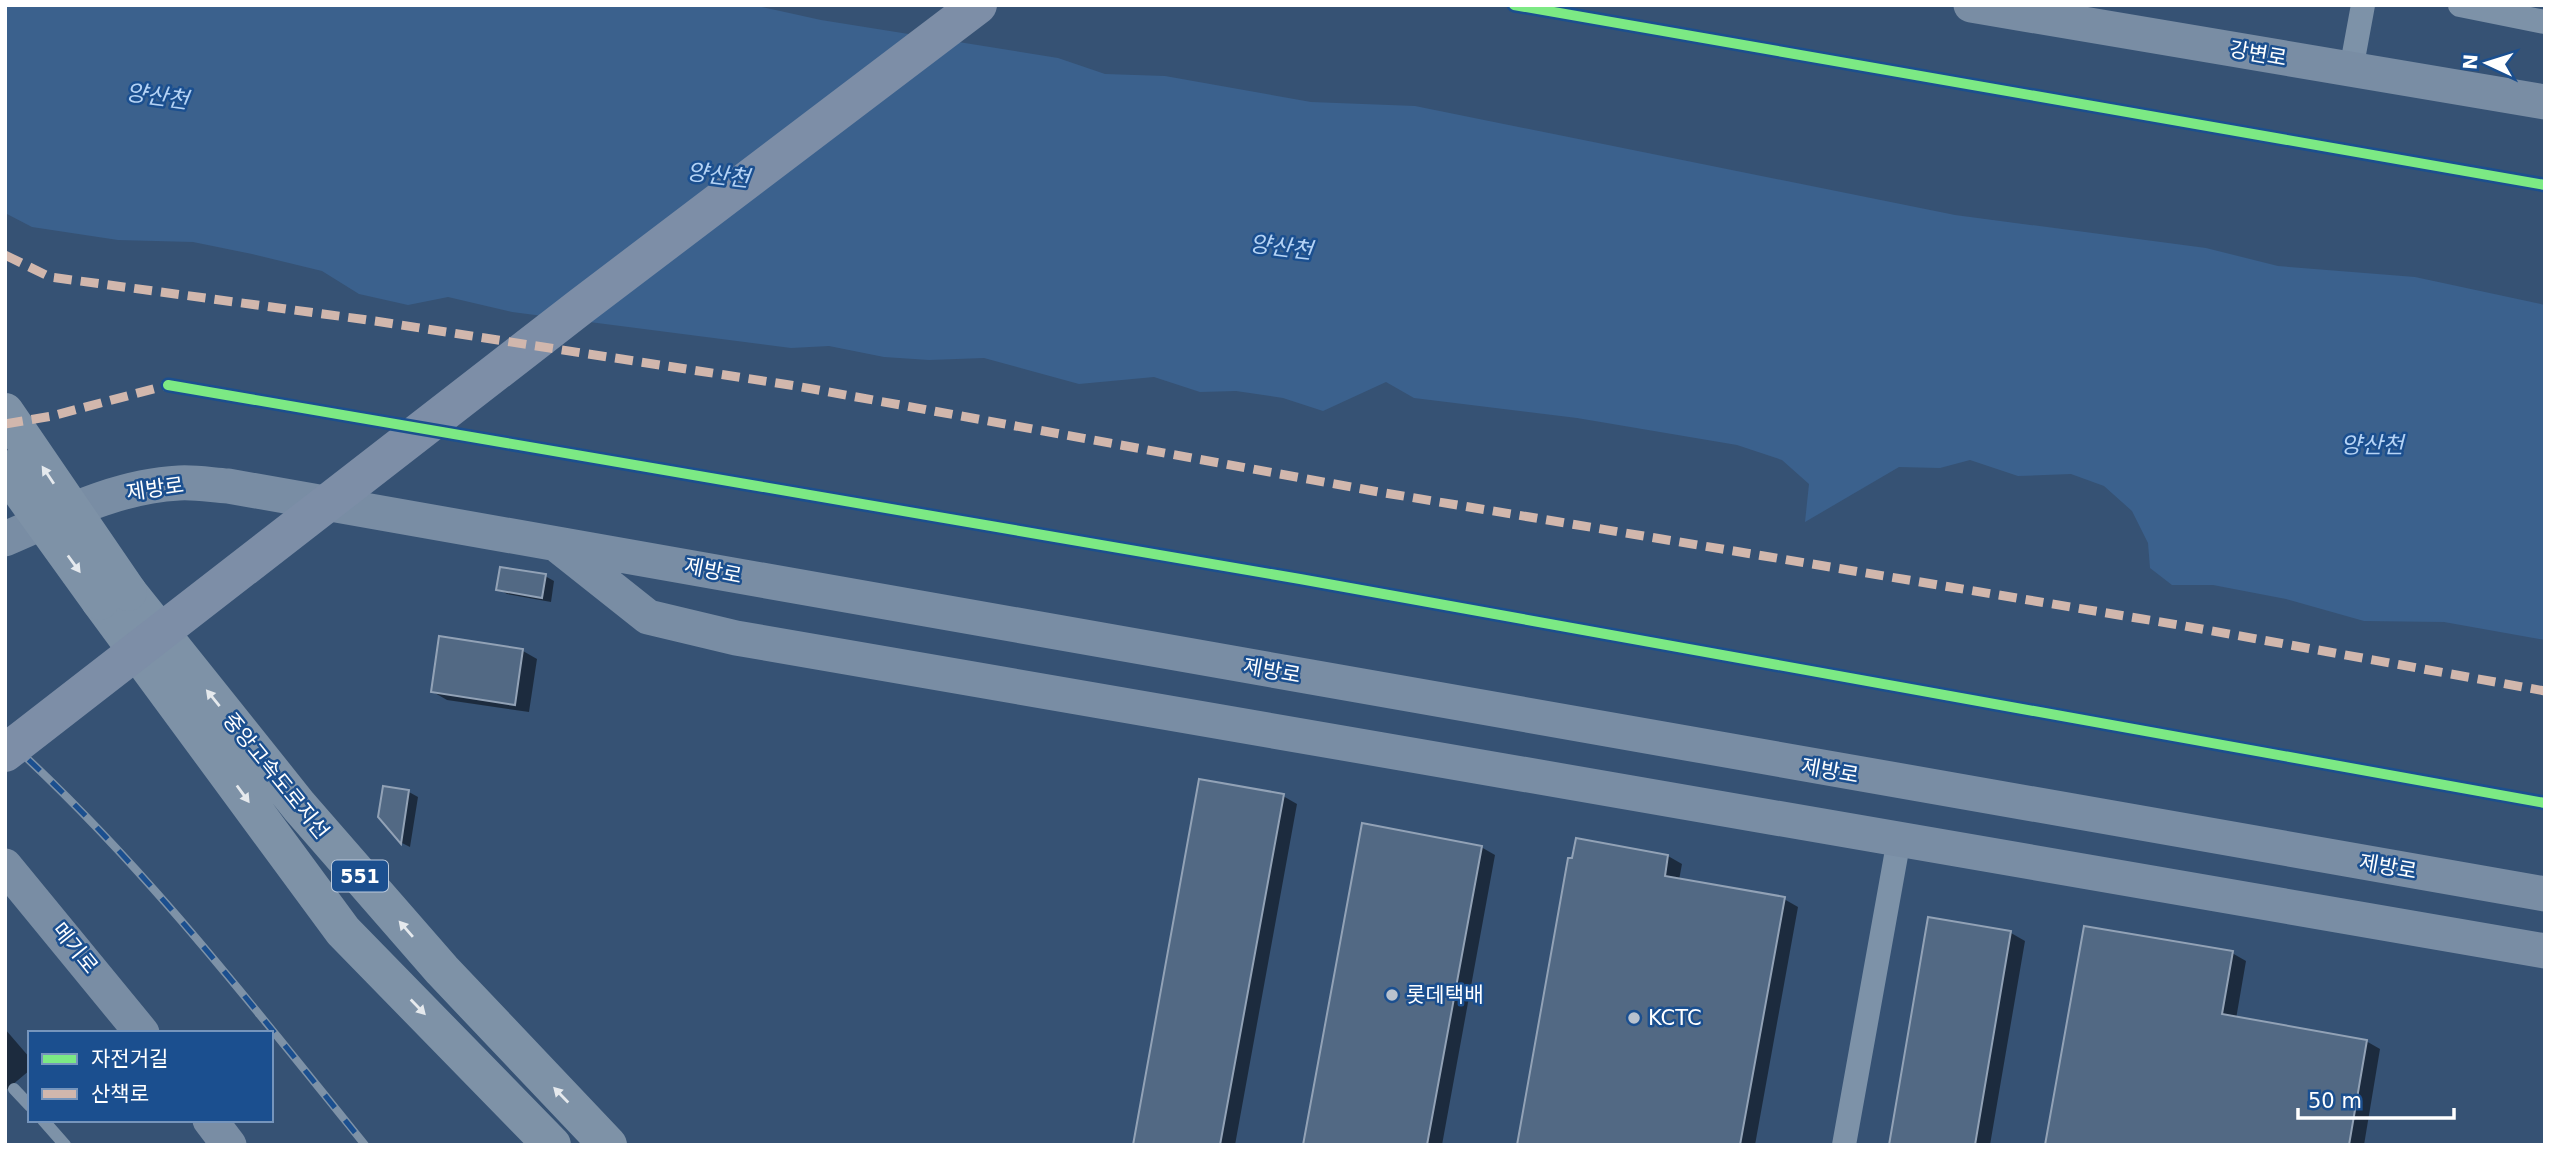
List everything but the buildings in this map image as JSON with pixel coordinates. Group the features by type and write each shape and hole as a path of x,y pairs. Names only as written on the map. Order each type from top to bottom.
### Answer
{"highway":[{"name":"중앙고속도로지선","path":"5,412 114,597 343,931 552,1145"},
{"name":"중앙고속도로지선","path":"5,469 442,970 608,1145"}],"main road":[{"path":"5,753 580,307 978,5"}],"street":[{"name":"강변로","path":"1971,5 2545,102"},
{"path":"2351,70 2363,5"},
{"path":"2460,5 2545,22"},
{"name":"제방로","path":"5,539 98,500 144,487 181,483 228,486 552,541 1922,787 2545,894"},
{"path":"552,541 648,617 736,638 2545,951"},
{"path":"1844,1145 1899,839"},
{"name":"메기로","path":"11,879 140,1031"}],"lane":[{"path":"14,1089 28,1104"},
{"path":"45,1122 65,1145"}],"path":[{"path":"1514,5 2545,185"}],"water":[{"name":"양산천","path":"5,5 753,5 821,20 1058,58 1105,74 1165,76 1311,102 1415,106 1955,215 2206,248 2278,266 2415,277 2545,305 2545,640 2444,622 2364,621 2286,599 2213,585 2172,585 2150,568 2148,543 2132,511 2104,486 2071,474 2018,476 1970,460 1940,468 1899,467 1805,522 1809,484 1782,460 1737,445 1577,418 1414,398 1386,382 1323,411 1283,398 1236,391 1200,392 1154,377 1079,384 984,358 929,360 884,357 829,346 791,348 512,312 448,297 408,305 359,294 322,271 252,254 193,242 118,240 32,227 5,213"}],"railway":[{"path":"5,738 55,785 148,883 237,986 365,1145"}],"marked path":[{"path":"5,255 50,277 375,321 796,386 1379,492 2185,626 2545,691"},
{"path":"5,424 52,416 168,385"}],"cycle path":[{"path":"1514,5 2545,185"},
{"path":"168,385 1300,579 2545,803"}],"place":[{"name":"롯데택배","path":"1392,995"},
{"name":"KCTC","path":"1634,1018"}]}
